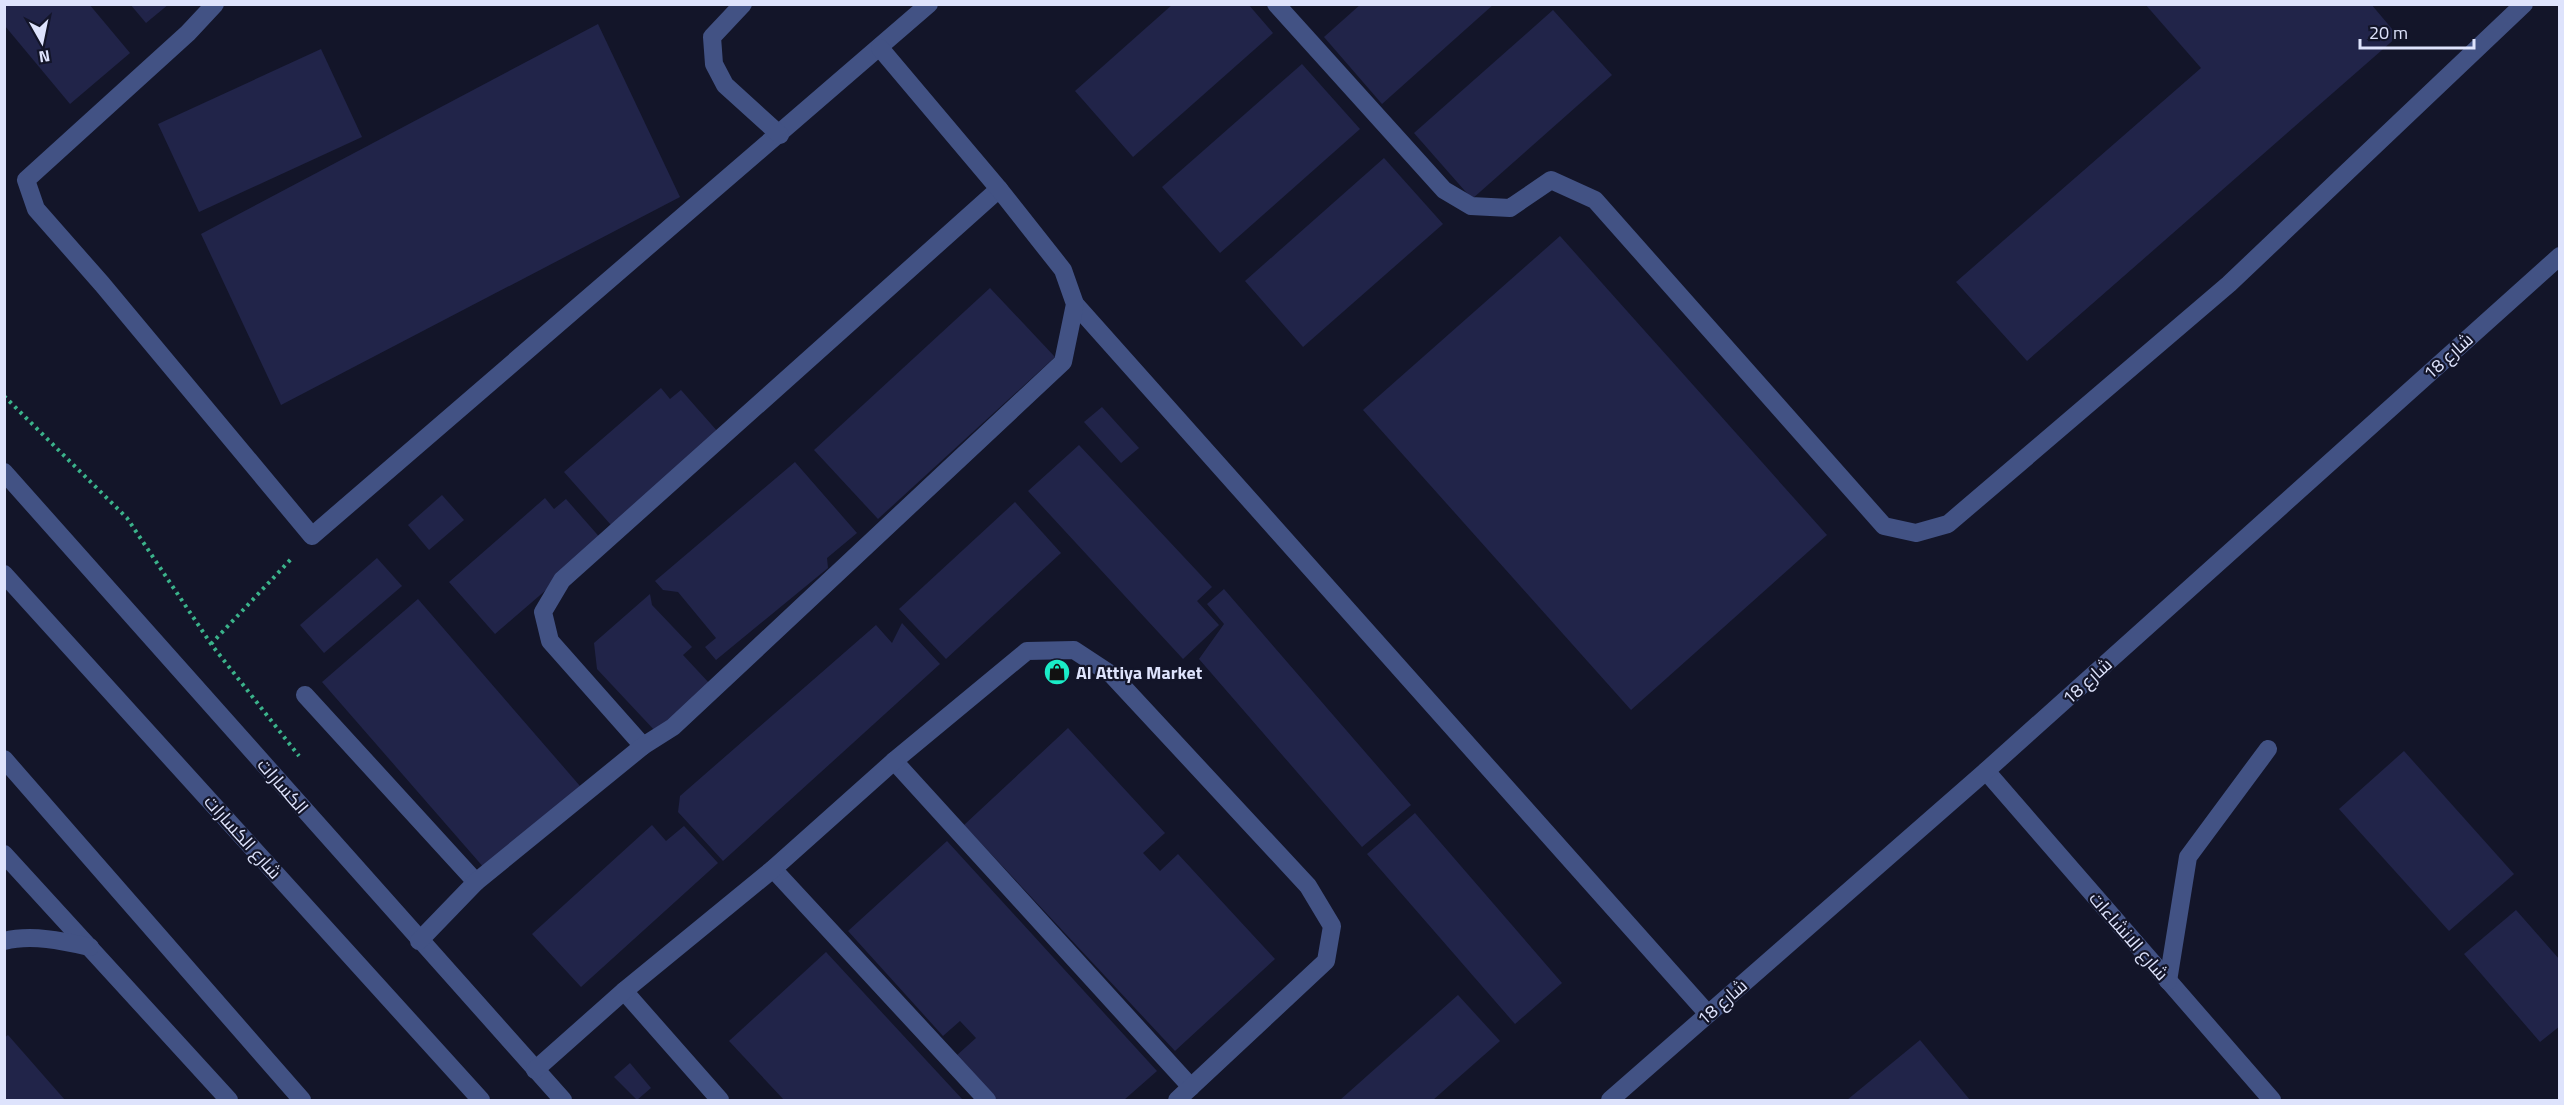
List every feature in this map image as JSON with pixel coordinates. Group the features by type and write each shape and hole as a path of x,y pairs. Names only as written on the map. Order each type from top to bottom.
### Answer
{"street":[{"path":"215,4 188,33 26,180 36,210 102,284 312,536 780,135 929,4"},
{"path":"743,4 712,37 714,64 725,85 780,135"},
{"path":"1276,4 1444,190 1471,206 1510,208 1551,180 1595,200 1884,526 1916,533 1948,524 2229,284 2524,4"},
{"path":"880,48 999,189 1063,270 1075,304 1708,1014"},
{"path":"643,746 550,641 543,612 562,580 999,189"},
{"name":"شارع 18","path":"1610,1101 1986,771 2559,256"},
{"path":"419,941 476,882 643,746 673,727 1063,362 1075,304"},
{"name":"الكسارات","path":"4,472 563,1101"},
{"name":"شارع الكسارات","path":"4,574 481,1101"},
{"path":"535,1070 624,991 773,869 894,761 1026,651 1074,650 1112,675 1308,886 1332,926 1326,961 1177,1101"},
{"path":"305,695 476,882"},
{"path":"2168,981 2188,857 2268,749"},
{"path":"4,759 302,1101"},
{"path":"894,761 1191,1087"},
{"name":"شارع الانشاءات","path":"1986,771 2272,1101"},
{"path":"4,854 229,1101"},
{"path":"773,869 987,1101"},
{"path":"4,941 58,940 90,947"},
{"path":"624,991 720,1101"}],"path":[{"path":"4,396 127,518 211,644 303,761"},
{"path":"211,644 312,536"}],"building":[{"path":"5,4 89,4 130,53 70,104 5,26"},
{"path":"130,4 169,4 146,23"},
{"path":"1173,4 1248,4 1273,33 1133,157 1075,91"},
{"path":"1361,4 1494,4 1382,104 1324,37"},
{"path":"2145,4 2371,4 2398,36 2027,361 1956,282 2201,68"},
{"path":"1553,10 1612,75 1472,199 1414,133"},
{"path":"598,24 680,197 281,405 201,234"},
{"path":"321,49 362,137 199,212 158,124"},
{"path":"1302,64 1360,129 1220,253 1162,187"},
{"path":"1384,158 1443,224 1303,347 1245,281"},
{"path":"1560,236 1827,535 1631,710 1363,410"},
{"path":"990,288 1055,357 878,519 814,450"},
{"path":"661,388 670,399 681,390 718,432 611,525 564,472"},
{"path":"1102,407 1139,448 1121,463 1084,422"},
{"path":"1079,445 1212,587 1197,601 1219,625 1183,659 1028,491"},
{"path":"795,462 857,533 827,558 828,568 716,660 705,647 716,638 678,592 663,590 655,581"},
{"path":"442,495 464,520 429,550 408,525"},
{"path":"545,498 554,509 566,499 603,541 495,634 449,582"},
{"path":"1015,502 1061,553 946,659 899,609"},
{"path":"377,558 402,586 324,653 300,625"},
{"path":"1224,589 1411,805 1362,847 1199,659 1224,624 1207,604"},
{"path":"650,594 652,605 692,647 683,655 710,684 657,733 597,669 594,643"},
{"path":"418,599 580,786 485,869 322,682"},
{"path":"902,623 940,664 723,861 678,812 680,796 876,625 892,643"},
{"path":"1068,728 1165,833 1143,853 1160,871 1178,854 1275,959 1175,1051 964,825"},
{"path":"2404,751 2514,874 2449,931 2339,809"},
{"path":"1415,813 1562,983 1515,1024 1367,854"},
{"path":"652,825 666,841 684,826 718,863 581,987 532,934"},
{"path":"947,841 1157,1071 1124,1100 996,1100 956,1056 976,1038 960,1021 943,1036 848,931"},
{"path":"2516,910 2560,960 2560,1026 2540,1042 2464,954"},
{"path":"826,952 963,1100 784,1100 729,1041"},
{"path":"1458,995 1500,1041 1433,1100 1340,1100"},
{"path":"8,1035 65,1100 4,1100 4,1038"},
{"path":"1920,1040 1970,1100 1847,1100"},
{"path":"630,1063 651,1088 637,1100 614,1077"}],"place":[{"name":"Al Attiya Market","path":"1057,672"}]}
